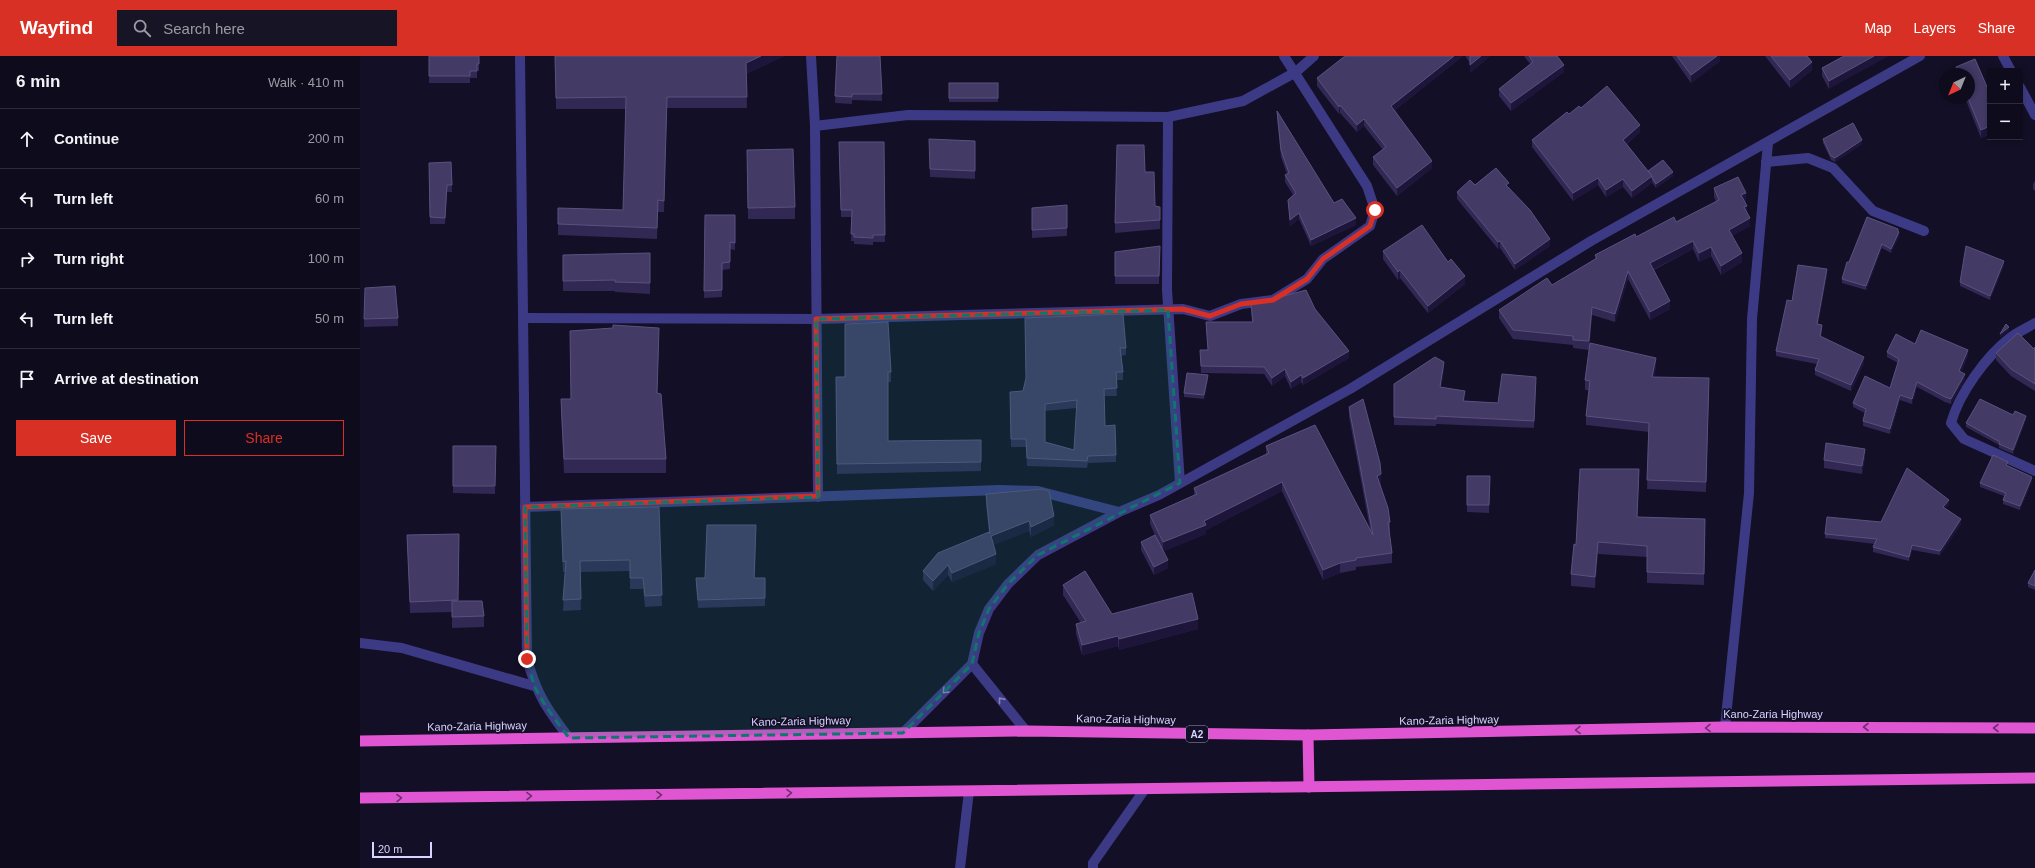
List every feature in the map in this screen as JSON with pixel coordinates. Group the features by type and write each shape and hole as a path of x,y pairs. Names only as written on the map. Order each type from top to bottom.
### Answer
{"highway":[{"name":"Kano-Zaria Highway","path":"360,741 1026,731 1308,735 1725,727 2035,728"},
{"path":"1308,735 1309,787"},
{"path":"360,798 2035,778"}],"street":[{"path":"520,56 527,659 534,686 546,707 569,738"},
{"path":"811,56 814,126 818,496"},
{"path":"523,318 816,319 1183,309 1210,316 1241,304 1273,300 1307,279 1323,259 1370,226 1375,210 1367,186 1296,72 1284,56"},
{"path":"814,126 908,115 1168,117 1243,101 1296,72 1314,56"},
{"path":"903,733 972,664 979,633 989,609 1008,584 1038,555 1119,512 1159,495 1350,389 1591,241 1768,143 1920,56"},
{"path":"2003,56 2009,68"},
{"path":"2023,93 2035,115"},
{"path":"1168,117 1167,290 1180,483"},
{"path":"1725,727 1749,493 1752,319 1768,143"},
{"path":"1766,162 1808,158 1832,168 1873,211 1924,231"},
{"path":"2035,323 2011,337 1986,362 1955,407 1951,423 1964,439 2035,470"},
{"path":"525,507 999,490 1038,491 1119,512"},
{"path":"360,643 402,648 534,686"},
{"path":"972,664 1026,731"},
{"path":"1093,868 1093,863 1145,789"},
{"path":"960,868 969,791"}],"highlighted area":[{"path":"1168,310 1180,483 1038,555 1008,584 989,609 979,633 972,664 903,733 569,738 546,707 534,686 527,659 525,507 818,497 816,319"}],"building":[{"path":"429,56 479,56 479,64 477,64 477,71 470,71 470,76 429,76"},
{"path":"555,56 761,56 746,63 747,97 667,97 664,201 658,200 657,228 558,224 558,208 623,210 626,97 556,98"},
{"path":"837,56 880,56 882,94 852,94 852,97 835,96"},
{"path":"1345,56 1454,56 1391,106 1432,161 1397,188 1373,157 1386,147 1364,119 1357,125 1340,105 1339,107 1317,78"},
{"path":"1470,56 1481,56 1470,65"},
{"path":"1529,56 1557,56 1564,65 1511,103 1499,89 1533,62"},
{"path":"1677,56 1717,56 1691,75"},
{"path":"1771,56 1807,56 1812,62 1790,80"},
{"path":"1844,56 1874,56 1829,81 1822,68"},
{"path":"1975,59 1987,87 1987,127 1981,130 1970,104 1975,104 1975,68 1956,67"},
{"path":"949,83 998,83 998,98 949,98"},
{"path":"1607,86 1640,125 1623,140 1652,176 1632,191 1623,179 1606,190 1598,178 1573,193 1532,140 1567,112 1569,114 1579,106 1581,108"},
{"path":"1277,111 1334,203 1342,199 1356,218 1311,240 1299,213 1290,220 1288,200 1296,193 1285,175 1289,173 1281,150"},
{"path":"1853,123 1862,140 1835,158 1831,156 1823,139"},
{"path":"929,139 975,141 975,171 930,169"},
{"path":"839,142 884,142 885,235 873,235 873,238 854,237 854,234 851,234 852,210 841,210"},
{"path":"1117,145 1144,145 1145,172 1154,172 1155,206 1160,207 1160,220 1115,223"},
{"path":"793,149 795,207 748,208 747,150"},
{"path":"1663,160 1673,172 1656,184 1648,171"},
{"path":"451,162 452,185 447,185 445,218 430,217 429,163"},
{"path":"1496,168 1509,183 1506,185 1530,210 1550,239 1515,264 1500,241 1498,242 1457,192 1470,180 1475,185"},
{"path":"1738,177 1746,193 1741,195 1747,206 1744,207 1750,218 1729,230 1742,253 1721,266 1711,247 1699,253 1693,241 1650,263 1670,301 1650,312 1628,271 1615,314 1592,307 1589,341 1573,340 1573,336 1513,330 1499,310 1547,278 1552,285 1597,258 1595,255 1635,234 1636,237 1674,217 1676,222 1719,200 1714,188"},
{"path":"1067,205 1067,228 1032,230 1032,208"},
{"path":"705,215 735,215 735,243 730,242 730,262 722,263 722,290 704,291"},
{"path":"1867,217 1898,229 1899,232 1891,249 1882,244 1866,286 1842,279 1847,262 1849,262"},
{"path":"1422,225 1448,262 1451,259 1465,276 1428,306 1400,270 1398,272 1383,251"},
{"path":"1160,246 1159,276 1115,276 1115,252"},
{"path":"1966,246 2004,261 1990,296 1960,282"},
{"path":"650,253 650,283 615,282 615,280 563,281 563,255"},
{"path":"1798,265 1827,269 1817,324 1822,325 1820,336 1864,357 1851,385 1815,370 1819,359 1776,351 1787,300 1792,301"},
{"path":"395,286 398,318 364,319 365,288"},
{"path":"1306,290 1315,309 1349,351 1303,378 1301,375 1291,382 1285,369 1272,378 1264,367 1201,366 1200,350 1208,350 1206,322 1253,322 1251,305"},
{"path":"1123,314 1126,348 1120,348 1123,372 1116,372 1117,388 1104,389 1105,426 1115,425 1116,455 1088,456 1087,461 1027,458 1026,439 1011,439 1010,392 1023,391 1026,378 1025,318","holes":["1077,400 1074,450 1045,442 1045,404"]},
{"path":"888,322 891,372 888,372 888,441 981,440 981,462 837,464 836,377 845,377 845,324"},
{"path":"2006,324 2009,327 2000,334"},
{"path":"613,325 659,328 657,393 661,394 666,459 564,459 561,399 571,399 570,331 613,328"},
{"path":"1921,330 1968,350 1959,371 1965,374 1951,399 1917,382 1912,399 1900,395 1890,429 1863,421 1866,409 1853,403 1865,376 1890,388 1899,359 1887,352 1896,334 1915,344"},
{"path":"2018,333 2034,349 2035,347 2035,384 2011,369 1996,353"},
{"path":"1590,343 1656,358 1652,377 1709,378 1706,482 1647,480 1649,423 1586,416 1590,381 1585,380"},
{"path":"1435,357 1444,362 1440,387 1465,391 1463,401 1498,403 1502,374 1536,377 1534,421 1436,416 1436,419 1394,417 1394,384"},
{"path":"1187,373 1208,375 1204,395 1184,393"},
{"path":"1363,399 1380,463 1381,474 1377,476 1388,508 1390,522 1388,522 1392,553 1356,558 1356,560 1340,563 1323,570 1282,482 1204,521 1206,525 1163,542 1150,515 1197,494 1194,488 1269,453 1266,446 1315,425 1373,535 1349,407"},
{"path":"1980,399 2013,415 2015,411 2026,416 2013,450 1999,444 2000,442 1966,423"},
{"path":"1826,443 1865,449 1862,466 1824,460"},
{"path":"453,446 496,446 495,486 453,486"},
{"path":"1993,455 2008,462 2006,465 2032,477 2020,506 2003,500 2006,493 1980,483"},
{"path":"1907,468 1949,500 1943,507 1961,519 1940,551 1912,545 1909,557 1873,547 1877,539 1825,534 1827,517 1881,522"},
{"path":"1580,469 1639,469 1637,517 1705,519 1704,574 1647,572 1647,546 1598,542 1595,577 1571,574 1574,544 1576,545"},
{"path":"1467,476 1490,476 1489,505 1467,505"},
{"path":"1042,489 1049,491 1054,516 1031,527 1029,521 991,536 996,554 952,573 948,565 933,581 923,571 938,553 989,532 990,534 986,494"},
{"path":"659,507 662,595 645,596 643,578 630,578 630,560 580,561 581,599 563,600 566,561 563,562 561,509"},
{"path":"707,525 756,525 754,578 765,578 765,598 698,600 696,578 705,578"},
{"path":"459,534 458,600 410,602 407,535"},
{"path":"1155,535 1168,560 1154,567 1141,542"},
{"path":"2035,570 2035,586 2028,583"},
{"path":"1085,571 1112,614 1192,593 1198,619 1119,639 1118,636 1082,645 1076,624 1086,621 1063,585"},
{"path":"452,601 482,601 484,616 452,617"}],"route":[{"path":"527,659 525,507 818,496 816,319 1183,309 1210,316 1241,304 1273,300 1285,294 1307,279 1323,259 1370,226 1375,210"}]}
